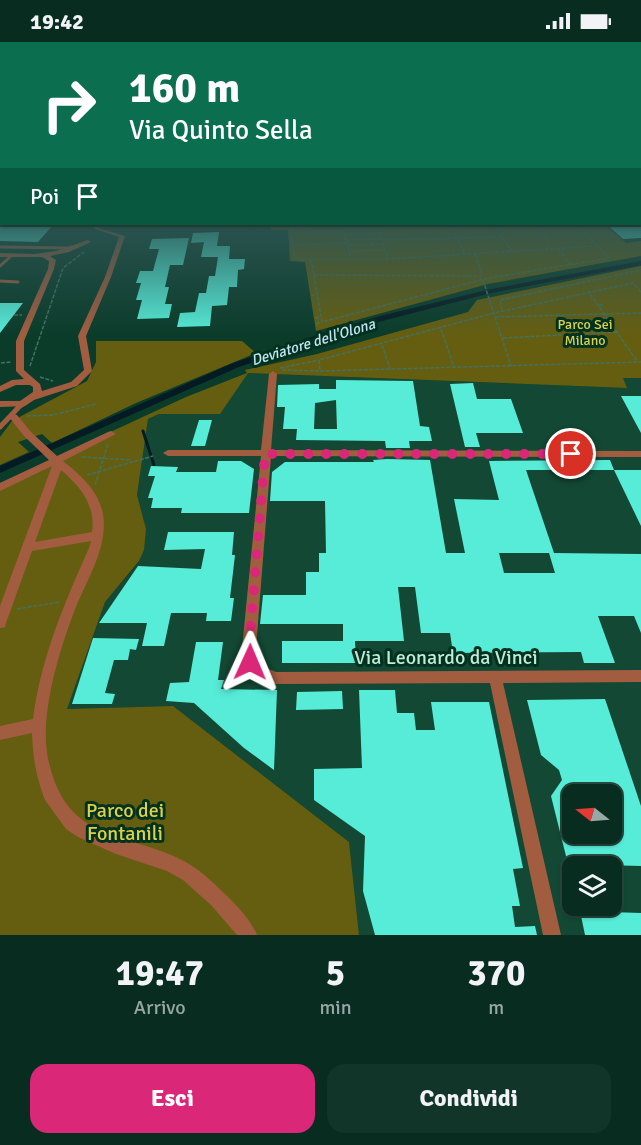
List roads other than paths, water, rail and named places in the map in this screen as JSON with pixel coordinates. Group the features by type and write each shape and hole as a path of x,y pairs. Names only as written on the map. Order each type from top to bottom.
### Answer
{"street":[{"path":"0,255 45,256 67,253"},
{"path":"50,273 78,253"},
{"path":"0,404 14,405 32,399 62,385 80,380 88,371 82,336 117,253"},
{"path":"3,387 20,371 20,341 50,273 53,260 45,256"},
{"path":"20,371 36,381 38,393 32,399"},
{"path":"265,454 273,374"},
{"path":"3,387 21,381 62,385"},
{"path":"11,418 28,436 77,478 92,495 98,513 99,535 71,600 43,679 37,725 39,767 51,799 72,824 109,843 180,868 205,888 248,935"},
{"path":"0,487 111,434"},
{"path":"168,453 641,454"},
{"name":"Via Leonardo da Vinci","path":"265,454 249,648 253,669 276,678 641,676"},
{"path":"0,623 29,547 57,459"},
{"path":"29,547 99,535"},
{"path":"495,676 552,935"},
{"path":"0,733 37,725"}],"lane":[{"path":"0,266 11,256"},
{"path":"0,281 18,282"},
{"path":"0,428 32,399"},
{"path":"0,404 6,408 11,418"}],"waterway":[{"name":"Deviatore dell'Olona","path":"0,470 236,365 308,341 379,319 491,291 641,263"},
{"path":"143,431 154,465"}],"park label":[{"name":"Parco Sei Milano","path":"585,332"},
{"name":"Parco dei Fontanili","path":"125,822"}]}
